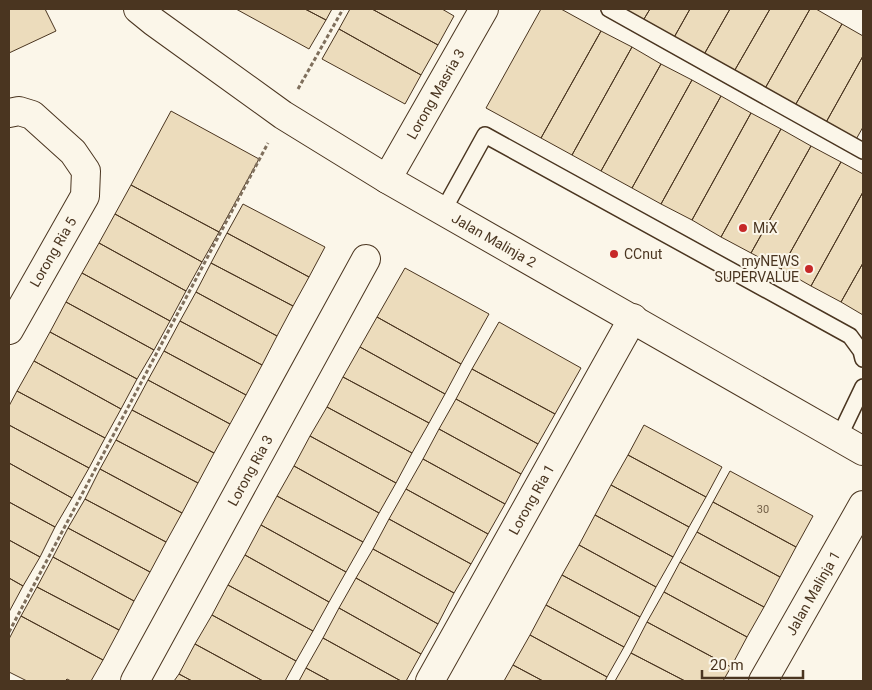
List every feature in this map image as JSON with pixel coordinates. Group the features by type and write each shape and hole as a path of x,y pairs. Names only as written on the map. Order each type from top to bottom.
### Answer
{"street":[{"name":"Lorong Masria 3","path":"387,179 484,9"},
{"name":"Jalan Malinja 2","path":"151,13 283,115 387,179 863,451"},
{"name":"Lorong Ria 5","path":"9,113 19,111 32,115 73,152 86,171 85,196 9,330"},
{"name":"Lorong Ria 3","path":"135,681 366,260"},
{"name":"Lorong Ria 1","path":"430,681 633,318"},
{"name":"Jalan Malinja 1","path":"766,680 863,505"}],"lane":[{"path":"609,9 863,151"},
{"path":"443,211 485,135 850,336 861,351 863,359"},
{"path":"839,437 863,387"}],"path":[{"path":"9,632 283,115 343,9"}],"building":[{"path":"9,9 45,9 56,31 9,53"},
{"path":"236,9 305,9 326,20 309,49"},
{"path":"305,9 332,9 326,20"},
{"path":"350,9 372,9 438,45 421,75 339,29"},
{"path":"372,9 442,9 454,16 438,45"},
{"path":"541,9 561,9 601,31 541,138 486,108"},
{"path":"614,9 650,9 641,24"},
{"path":"650,9 690,9 672,41 641,24"},
{"path":"690,9 730,9 702,58 672,41"},
{"path":"730,9 770,9 732,75 702,58"},
{"path":"770,9 810,9 763,92 732,75"},
{"path":"810,9 816,9 842,24 793,109 763,92"},
{"path":"842,24 863,36 863,56 824,126 793,109"},
{"path":"339,29 421,75 405,104 322,59"},
{"path":"601,31 632,47 572,155 541,138"},
{"path":"632,47 661,64 601,171 572,155"},
{"path":"863,56 863,127 854,143 824,126"},
{"path":"661,64 692,80 632,188 601,171"},
{"path":"692,80 721,96 661,204 632,188"},
{"path":"721,96 751,113 692,220 661,204"},
{"path":"171,111 259,159 219,232 131,185"},
{"path":"751,113 781,129 721,237 692,220"},
{"path":"781,129 811,146 751,253 721,237"},
{"path":"811,146 841,162 781,269 751,253"},
{"path":"841,162 863,174 863,192 811,286 781,269"},
{"path":"131,185 219,232 202,262 115,214"},
{"path":"863,192 863,263 841,302 811,286"},
{"path":"243,204 325,247 309,277 227,233"},
{"path":"115,214 202,262 186,291 99,243"},
{"path":"227,233 309,277 293,306 211,263"},
{"path":"99,243 186,291 170,321 82,273"},
{"path":"211,263 293,306 277,336 196,292"},
{"path":"863,263 863,315 841,302"},
{"path":"405,268 489,314 461,364 377,317"},
{"path":"82,273 170,321 154,350 66,302"},
{"path":"196,292 277,336 262,365 180,321"},
{"path":"66,302 154,350 137,379 50,332"},
{"path":"377,317 461,364 445,394 360,347"},
{"path":"180,321 262,365 246,395 164,351"},
{"path":"499,322 581,368 555,414 472,369"},
{"path":"50,332 137,379 121,409 34,361"},
{"path":"360,347 445,394 429,423 343,377"},
{"path":"164,351 246,395 230,424 148,380"},
{"path":"34,361 121,409 105,438 17,391"},
{"path":"472,369 555,414 538,444 456,399"},
{"path":"343,377 429,423 412,453 327,407"},
{"path":"148,380 230,424 214,453 132,410"},
{"path":"17,391 105,438 89,468 9,425 9,406"},
{"path":"456,399 538,444 521,474 439,429"},
{"path":"327,407 412,453 396,483 310,436"},
{"path":"132,410 214,453 198,483 116,440"},
{"path":"9,425 89,468 72,498 9,463"},
{"path":"644,425 722,467 706,497 628,455"},
{"path":"439,429 521,474 505,504 423,459"},
{"path":"310,436 396,483 379,513 294,466"},
{"path":"116,440 198,483 182,513 100,469"},
{"path":"628,455 706,497 689,527 611,485"},
{"path":"423,459 505,504 488,534 406,489"},
{"path":"9,463 72,498 55,527 9,502"},
{"path":"294,466 379,513 363,542 277,496"},
{"path":"100,469 182,513 166,542 85,499"},
{"path":"730,471 813,516 796,547 713,502"},
{"path":"611,485 689,527 673,557 595,515"},
{"path":"406,489 488,534 471,564 389,519"},
{"path":"277,496 363,542 346,572 261,525"},
{"path":"85,499 166,542 150,572 68,528"},
{"path":"9,502 55,527 40,557 9,540"},
{"path":"713,502 796,547 780,577 697,532"},
{"path":"595,515 673,557 656,587 579,545"},
{"path":"389,519 471,564 454,593 373,549"},
{"path":"261,525 346,572 329,602 245,555"},
{"path":"68,528 150,572 134,601 53,557"},
{"path":"697,532 780,577 764,607 680,562"},
{"path":"9,540 40,557 23,586 9,578"},
{"path":"579,545 656,587 640,617 562,575"},
{"path":"373,549 454,593 438,624 356,578"},
{"path":"245,555 329,602 313,631 228,585"},
{"path":"53,557 134,601 119,630 37,587"},
{"path":"680,562 764,607 747,637 664,592"},
{"path":"562,575 640,617 624,647 546,605"},
{"path":"9,578 23,586 9,612"},
{"path":"356,578 438,624 421,654 339,608"},
{"path":"228,585 313,631 296,661 212,615"},
{"path":"37,587 119,630 103,660 21,616"},
{"path":"664,592 747,637 731,667 647,622"},
{"path":"546,605 624,647 607,677 530,635"},
{"path":"339,608 421,654 406,681 401,681 323,638"},
{"path":"212,615 296,661 285,681 263,681 195,644"},
{"path":"21,616 103,660 91,681 71,681 67,679 65,681 27,681 9,672 9,639"},
{"path":"647,622 731,667 723,681 685,681 631,653"},
{"path":"530,635 607,677 605,681 543,681 513,665"},
{"path":"323,638 401,681 330,681 306,668"},
{"path":"195,644 263,681 192,681 179,674"},
{"path":"631,653 685,681 615,681"},
{"path":"513,665 543,681 504,681"},
{"path":"306,668 330,681 299,681"},
{"path":"179,674 192,681 174,681"}],"place":[{"name":"MiX","path":"743,228"},
{"name":"CCnut","path":"614,254"},
{"name":"myNEWS SUPERVALUE","path":"809,269"}]}
